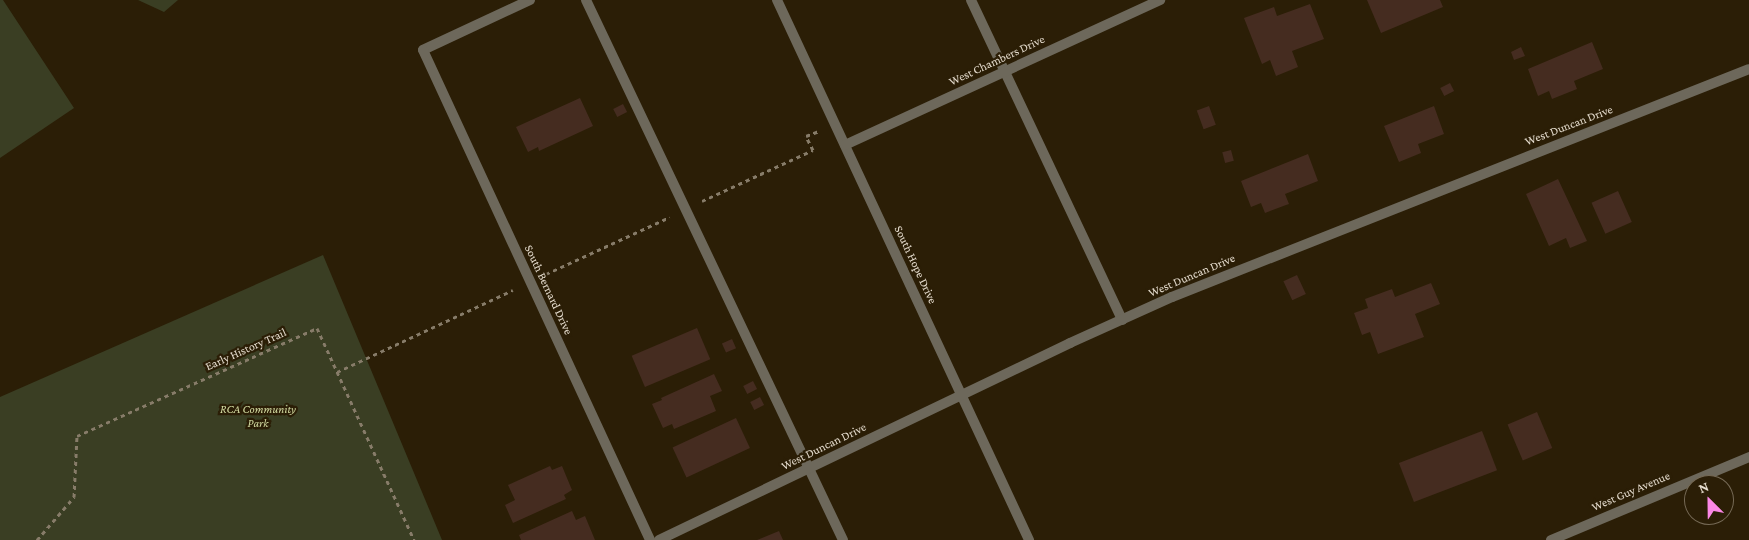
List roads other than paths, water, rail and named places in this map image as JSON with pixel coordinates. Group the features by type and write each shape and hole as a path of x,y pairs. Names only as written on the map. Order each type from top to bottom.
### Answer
{"street":[{"name":"South Bernard Drive","path":"530,0 423,50 650,540"},
{"path":"586,0 843,540"},
{"name":"South Hope Drive","path":"777,0 1029,540"},
{"path":"971,0 1122,320"},
{"name":"West Chambers Drive","path":"845,145 1160,0"},
{"name":"West Duncan Drive","path":"659,540 1122,320 1272,256 1749,69"},
{"name":"West Guy Avenue","path":"1551,540 1749,458"}],"park label":[{"name":"RCA Community Park","path":"258,417"}]}
